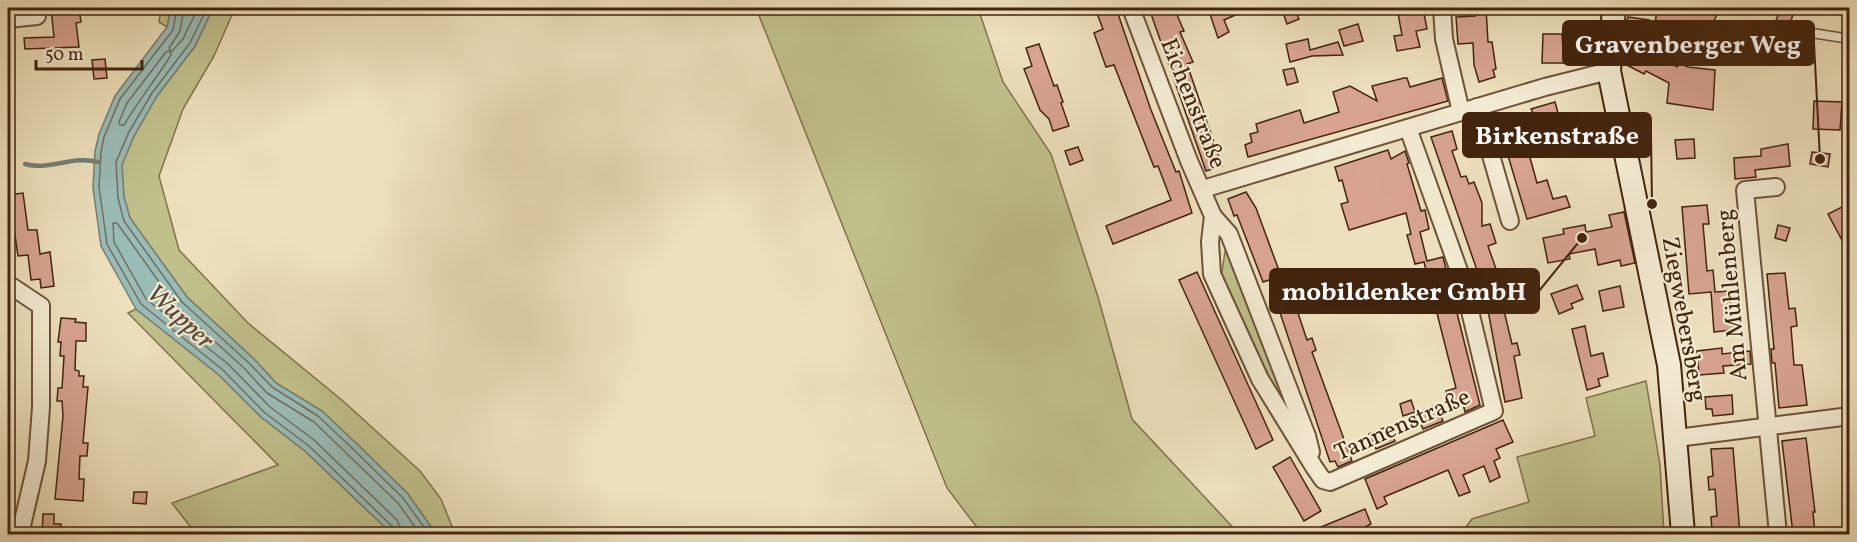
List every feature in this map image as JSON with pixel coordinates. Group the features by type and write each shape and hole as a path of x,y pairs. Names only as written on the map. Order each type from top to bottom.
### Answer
{"main road":[{"name":"Ziegwebersberg","path":"1612,19 1609,71 1669,365 1677,438 1683,534"}],"street":[{"name":"Eichenstraße","path":"1131,8 1189,161 1213,216 1229,234 1307,436 1314,467"},
{"path":"1442,8 1444,39 1510,220"},
{"path":"8,19 37,16"},
{"path":"1203,189 1469,109 1609,71"},
{"name":"Tannenstraße","path":"1330,482 1494,411 1463,282 1408,128"},
{"name":"Am Mühlenberg","path":"1767,427 1745,190 1776,187"},
{"name":"Eichenstraße","path":"1213,216 1210,242 1212,274 1260,379 1314,467 1323,480 1330,482"},
{"path":"8,284 41,306 37,460 20,534"},
{"path":"1677,438 1850,416"},
{"path":"1767,427 1778,534"}],"lane":[{"path":"1612,19 1638,35 1690,54"},
{"path":"1793,30 1850,39"}],"green space":[{"path":"161,8 171,8 167,27 159,22"},
{"path":"213,8 235,8 214,56 183,109 159,176 179,250 248,323 343,401 420,471 441,499 455,534 436,534 408,494 357,444 322,411 276,383 254,359 187,297 130,218 124,197 121,165 134,136 157,96 195,46"},
{"path":"756,8 978,8 1003,82 1051,154 1098,297 1132,419 1239,534 982,534 947,488"},
{"path":"1227,239 1292,408 1285,412 1252,350 1221,278"},
{"path":"136,309 219,375 261,417 305,451 392,534 196,534 172,503 278,465 128,313"},
{"path":"1646,381 1660,465 1664,534 1461,534 1472,519 1529,502 1517,457 1595,436 1586,398"}],"water":[{"name":"Wupper","path":"171,8 213,8 195,46 157,96 134,136 122,165 124,197 130,218 187,297 254,359 276,383 322,411 357,444 408,494 436,534 392,534 305,451 261,417 219,375 136,309 101,246 93,188 95,151 99,134 115,96 167,27"}],"building":[{"path":"51,8 79,9 81,22 76,23 79,47 25,49 24,38 54,37"},
{"path":"1095,8 1116,8 1151,110 1176,172 1179,171 1192,213 1113,244 1106,226 1171,200 1158,166 1154,167 1114,65 1106,67 1094,33 1103,29"},
{"path":"1149,8 1174,8 1184,31 1180,32 1193,62 1187,64 1222,166 1206,171"},
{"path":"1208,8 1251,8 1224,20 1229,32 1218,38"},
{"path":"1294,8 1299,19 1287,24 1282,10"},
{"path":"1397,8 1423,8 1427,29 1416,31 1420,47 1397,51 1394,36 1402,35"},
{"path":"1474,8 1486,8 1488,42 1492,42 1496,69 1493,70 1495,77 1479,82 1474,65 1473,43 1458,44 1456,17 1475,16"},
{"path":"1657,8 1719,10 1709,32 1655,25"},
{"path":"1781,8 1795,8 1790,24 1786,26 1768,60 1763,58 1765,52 1751,51 1751,45 1712,39 1714,23 1744,27 1744,33 1770,35"},
{"path":"1628,17 1649,20 1647,32 1626,26"},
{"path":"1358,24 1363,41 1344,46 1339,30"},
{"path":"1543,34 1562,34 1564,63 1542,63"},
{"path":"1308,39 1310,50 1338,42 1343,55 1312,56 1290,62 1286,44"},
{"path":"1629,40 1645,44 1645,48 1677,67 1679,63 1688,67 1715,70 1713,110 1667,103 1669,83 1646,71 1644,74 1623,63"},
{"path":"1039,44 1054,86 1057,85 1069,126 1053,131 1049,119 1040,110 1024,69 1032,66 1026,48"},
{"path":"105,59 107,78 94,79 92,60"},
{"path":"1294,68 1298,82 1287,85 1283,70"},
{"path":"1407,78 1410,87 1442,78 1448,101 1248,157 1245,145 1252,142 1250,134 1258,132 1256,124 1300,110 1304,123 1339,112 1333,92 1350,86 1377,101 1372,86"},
{"path":"1814,101 1842,102 1840,130 1813,129"},
{"path":"1555,102 1561,124 1524,136 1537,183 1547,180 1553,199 1566,196 1570,207 1527,219 1500,129 1519,122 1518,118 1533,113 1531,109"},
{"path":"1452,131 1457,149 1452,151 1461,177 1466,176 1469,184 1474,182 1482,203 1482,226 1490,224 1496,243 1488,246 1503,289 1499,290 1512,344 1517,343 1520,355 1514,356 1522,398 1505,402 1487,305 1489,305 1431,137"},
{"path":"1694,139 1695,158 1677,159 1675,140"},
{"path":"1788,144 1790,166 1755,170 1756,177 1735,179 1734,158 1761,156 1761,149"},
{"path":"1078,147 1083,160 1070,165 1065,151"},
{"path":"1388,150 1391,159 1405,151 1421,211 1425,210 1429,229 1420,232 1427,261 1443,257 1480,405 1465,412 1462,400 1449,404 1446,391 1456,388 1424,262 1415,264 1407,235 1411,234 1406,213 1349,230 1341,204 1348,202 1342,180 1339,181 1335,167"},
{"path":"1812,152 1830,154 1828,167 1810,164"},
{"path":"1246,192 1256,208 1287,297 1292,295 1307,340 1312,338 1316,350 1312,352 1352,461 1338,467 1335,461 1330,462 1269,280 1263,282 1237,215 1234,216 1228,199"},
{"path":"23,193 28,230 37,230 40,254 50,252 54,286 41,288 40,279 31,280 28,255 18,256 13,222 8,223 8,195"},
{"path":"1850,203 1850,255 1828,214"},
{"path":"1707,205 1709,224 1703,224 1707,271 1713,270 1715,292 1729,291 1733,330 1714,332 1711,292 1689,294 1682,207"},
{"path":"1624,212 1635,263 1621,266 1620,260 1598,265 1595,249 1569,254 1570,259 1548,263 1543,238 1564,234 1563,229 1585,225 1586,232 1612,227 1609,215"},
{"path":"1778,225 1790,228 1786,241 1775,238"},
{"path":"1197,272 1273,440 1256,449 1179,280"},
{"path":"1785,273 1789,309 1795,308 1797,326 1791,327 1794,365 1802,365 1807,405 1779,408 1775,363 1772,363 1771,349 1774,349 1767,274"},
{"path":"1577,285 1583,299 1571,304 1573,308 1559,314 1551,294"},
{"path":"1620,286 1624,307 1603,311 1599,291"},
{"path":"61,318 76,319 75,322 86,323 86,341 76,341 75,370 79,371 79,376 84,376 83,387 88,387 83,443 88,443 87,456 80,456 79,479 84,479 83,501 55,499 63,416 62,401 57,401 58,388 62,388 64,356 60,356 61,342 58,342"},
{"path":"1585,326 1591,356 1603,353 1608,376 1598,379 1600,386 1587,390 1572,329"},
{"path":"1722,348 1722,354 1750,351 1751,364 1723,366 1724,373 1699,375 1697,351"},
{"path":"1732,395 1733,414 1713,416 1712,409 1706,409 1705,397"},
{"path":"1411,400 1415,412 1403,416 1400,404"},
{"path":"1436,405 1443,421 1423,429 1416,413"},
{"path":"1503,420 1513,442 1496,449 1500,458 1494,461 1500,477 1490,482 1484,466 1463,475 1470,492 1459,496 1448,470 1384,497 1387,504 1377,509 1365,479"},
{"path":"1389,426 1395,441 1376,449 1369,434"},
{"path":"1806,438 1815,512 1813,512 1815,534 1793,534 1782,441"},
{"path":"1733,448 1740,534 1718,534 1718,529 1712,530 1711,517 1717,516 1715,489 1709,490 1708,477 1713,476 1711,449"},
{"path":"1290,457 1321,511 1304,521 1273,467"},
{"path":"134,492 147,492 146,504 133,503"},
{"path":"1365,509 1371,524 1351,534 1304,534"},
{"path":"43,514 54,514 54,524 61,524 61,534 42,534"}],"waterway":[{"path":"25,164 43,166 79,160 98,162"}],"place":[{"name":"Gravenberger Weg","path":"1820,159"},
{"name":"Birkenstraße","path":"1652,204"},
{"name":"mobildenker GmbH","path":"1582,238"}]}
